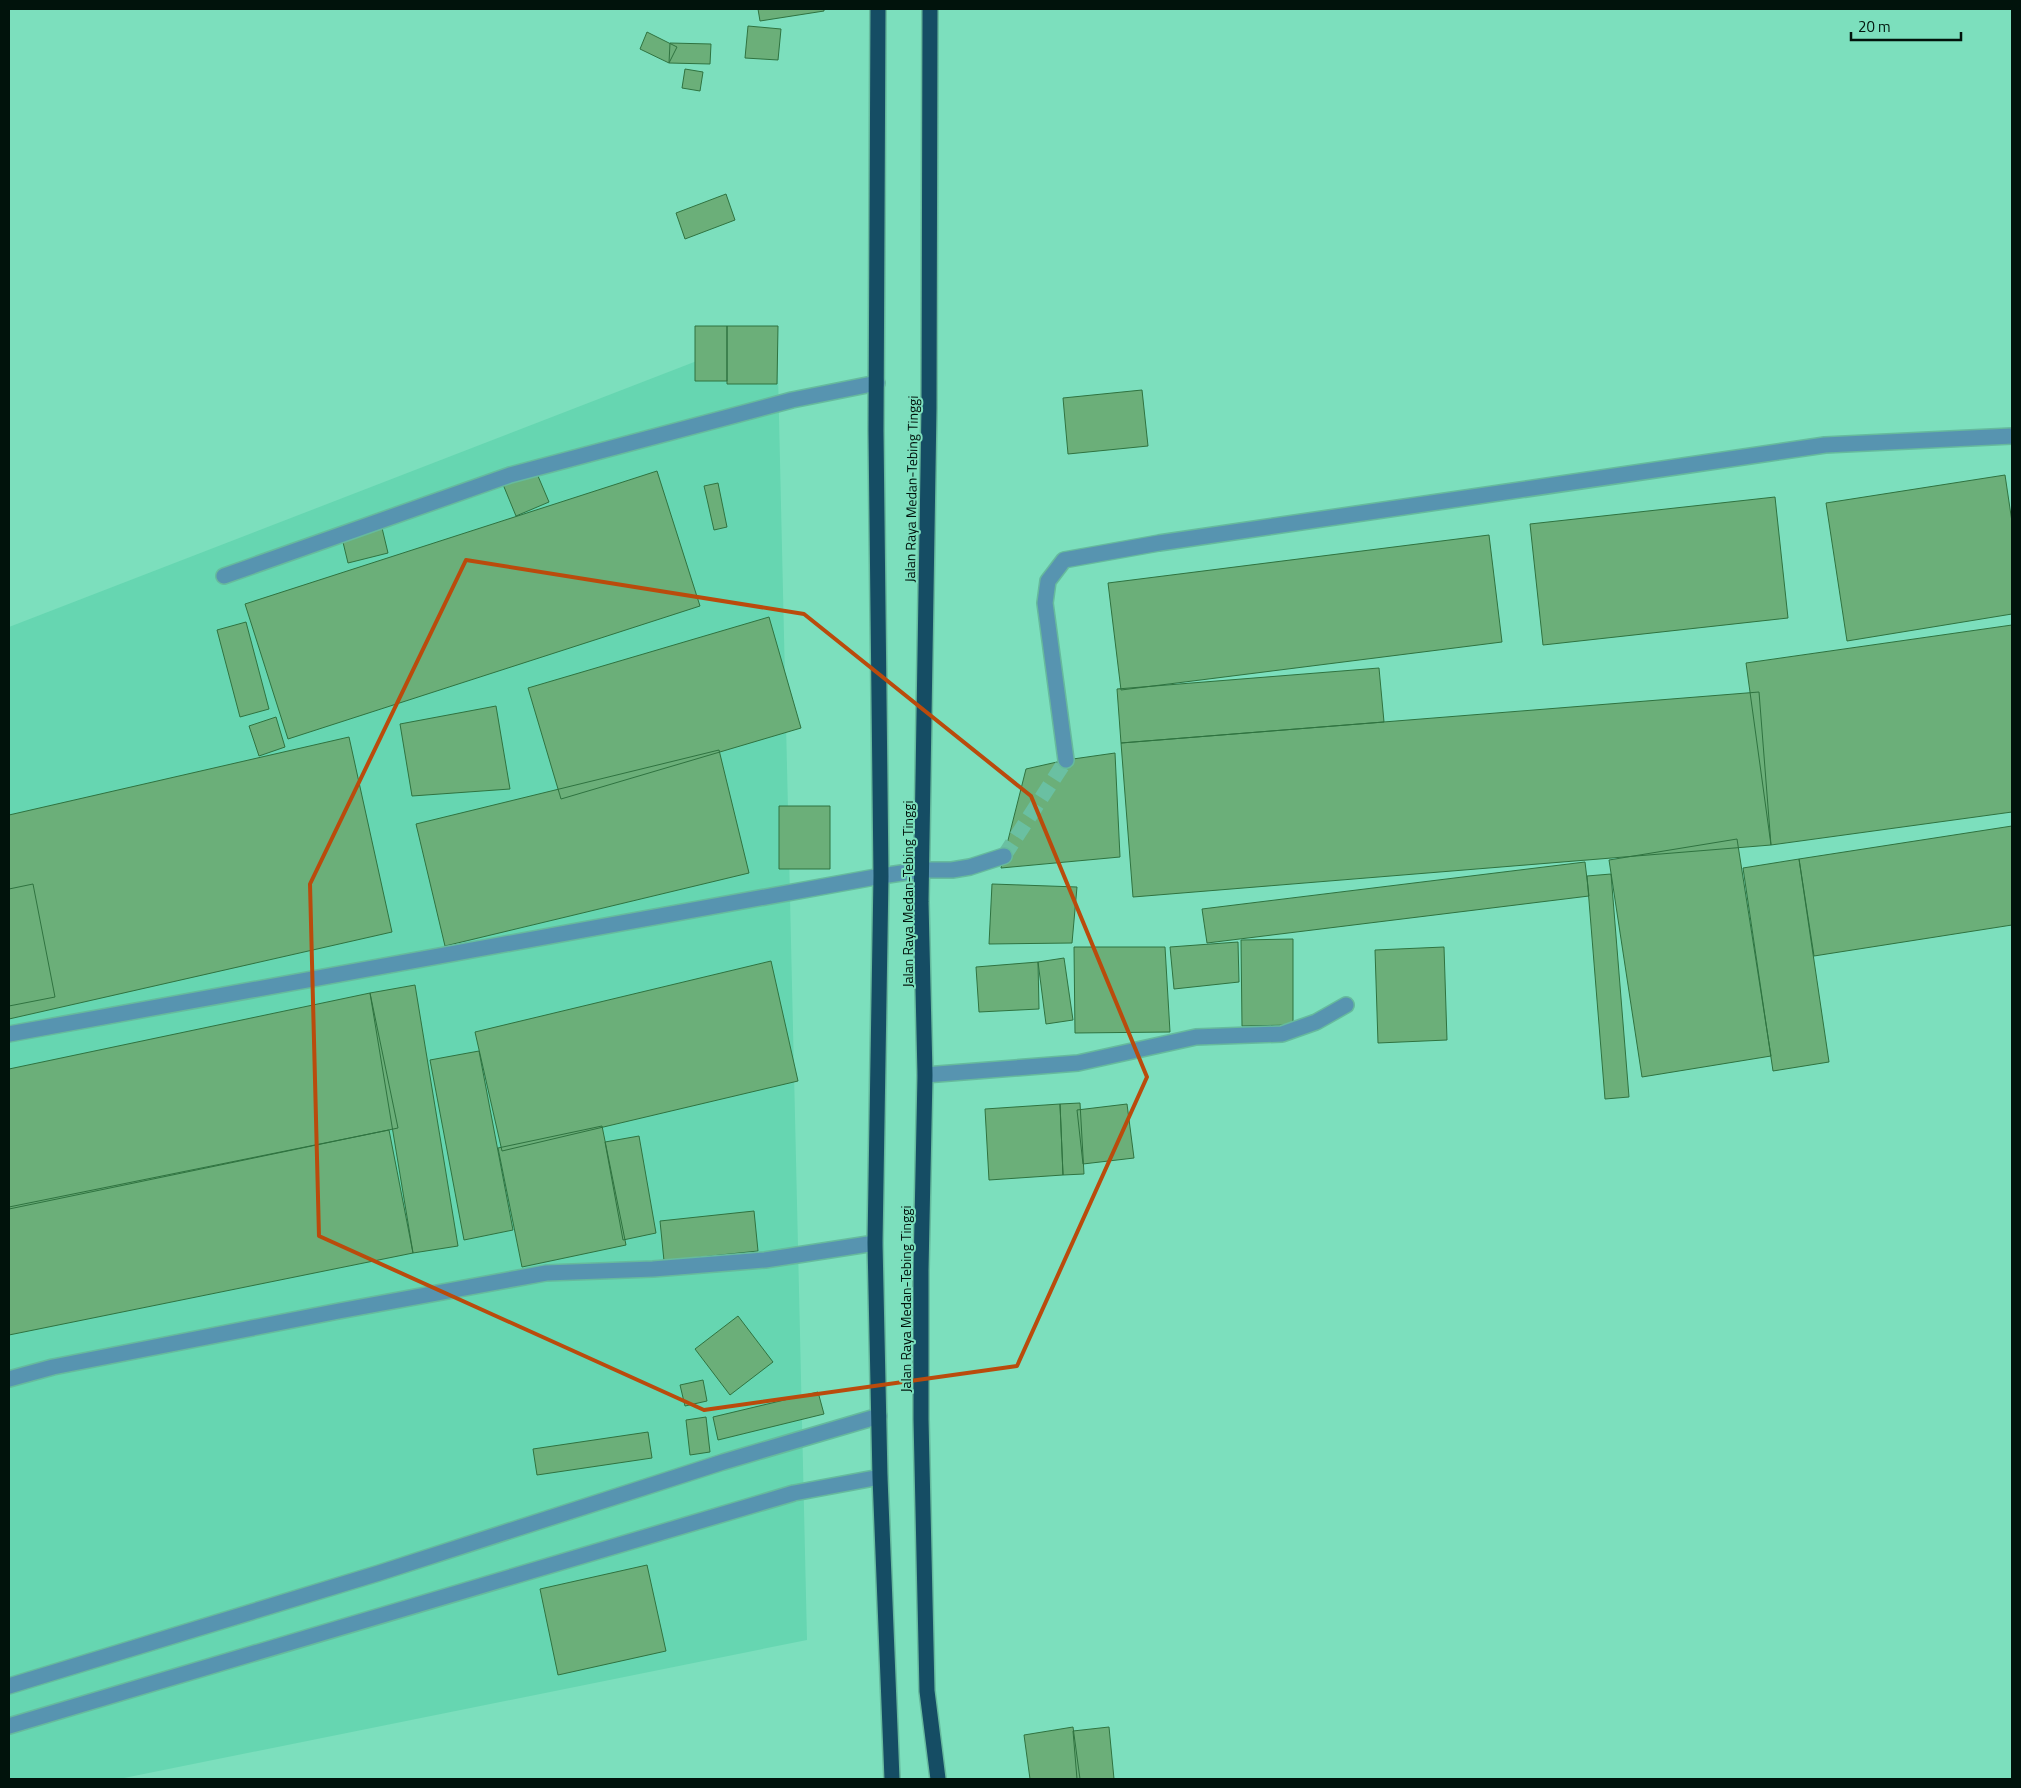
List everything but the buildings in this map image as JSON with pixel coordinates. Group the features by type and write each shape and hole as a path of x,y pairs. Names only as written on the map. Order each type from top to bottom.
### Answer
{"highway":[{"name":"Jalan Raya Medan-Tebing Tinggi","path":"878,9 876,383 881,876 875,1243 880,1477 892,1779"},
{"name":"Jalan Raya Medan-Tebing Tinggi","path":"930,9 929,398 922,870 925,1075 921,1270 921,1419 927,1691 938,1779"}],"street":[{"path":"224,576 510,475 792,400 876,383"},
{"path":"1066,760 1046,603 1048,581 1064,560 1169,542 1825,445 2012,436"},
{"path":"9,1034 881,876 922,870 952,870 970,867 1004,856"},
{"path":"925,1075 1078,1063 1196,1037 1282,1034 1316,1022 1346,1005"},
{"path":"9,1379 82,1361 546,1273 653,1269 765,1260 875,1243"},
{"path":"9,1686 379,1573 723,1462 879,1416"},
{"path":"9,1726 794,1493 880,1477"}],"highlighted area":[{"path":"466,560 804,614 1031,796 1147,1077 1017,1366 704,1410 319,1236 310,884"}],"shaded area":[{"path":"777,330 807,1640 119,1779 9,1779 9,627"}],"tunnel":[{"path":"1004,856 1066,760"}]}
